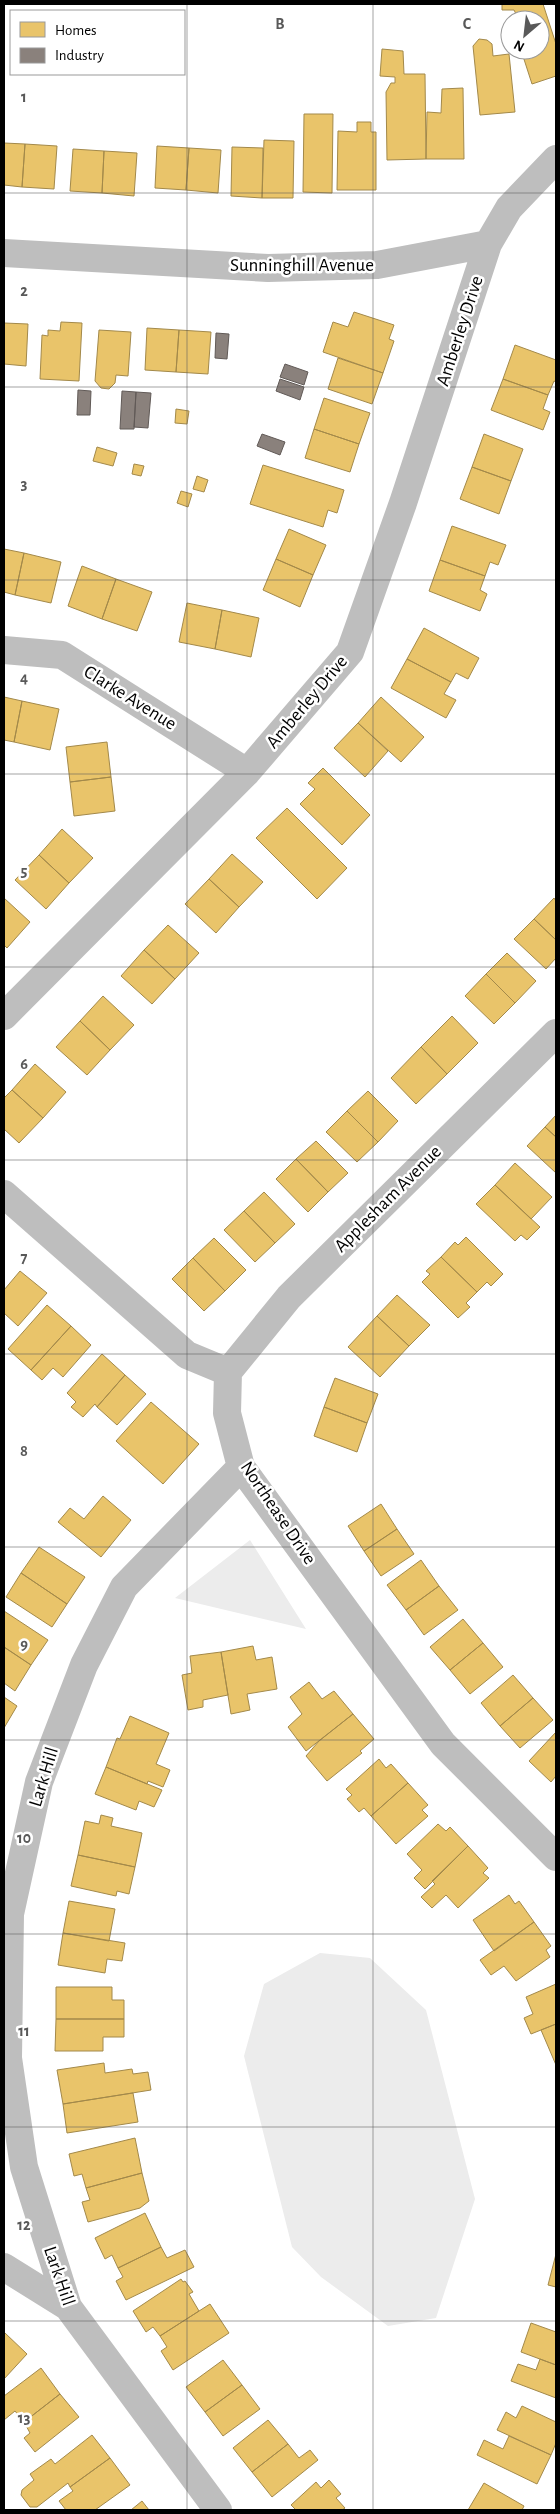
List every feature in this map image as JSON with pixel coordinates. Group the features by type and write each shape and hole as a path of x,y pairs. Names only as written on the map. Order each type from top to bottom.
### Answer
{"street":[{"path":"488,244 509,208 556,159"},
{"name":"Sunninghill Avenue","path":"4,254 288,268 377,265 488,244"},
{"name":"Amberley Drive","path":"4,1016 247,772 350,652 403,503 488,244"},
{"name":"Clarke Avenue","path":"4,650 62,655 247,772"},
{"name":"Applesham Avenue","path":"228,1372 289,1297 555,1037"},
{"path":"4,1194 187,1355 228,1372"},
{"name":"Northease Drive","path":"228,1372 227,1412 242,1467 443,1744 556,1857"},
{"name":"Lark Hill","path":"218,2510 68,2307 14,2174 8,2058 7,1914 39,1782 84,1665 124,1587 242,1467"},
{"path":"4,2267 68,2307"}],"shaded area":[{"path":"250,1540 306,1629 175,1598"},
{"path":"320,1953 370,1958 426,2010 475,2199 436,2318 388,2326 321,2277 292,2247 244,2056 264,1984"}],"building: Homes":[{"path":"502,4 543,4 545,10 514,10 502,10"},
{"path":"550,26 556,44 556,76 532,84 524,60 550,60"},
{"path":"479,39 487,40 492,44 493,56 500,55 500,60 510,60 515,112 480,115 473,46"},
{"path":"382,49 403,51 404,74 425,74 426,159 387,160 386,92 391,83 395,83 395,77 380,76"},
{"path":"463,88 464,159 426,159 427,112 441,113 442,89"},
{"path":"304,114 333,114 332,193 303,192"},
{"path":"357,122 371,122 371,132 376,132 376,190 337,190 338,131 357,132"},
{"path":"264,140 294,141 293,198 262,198"},
{"path":"4,143 25,144 22,187 4,185"},
{"path":"25,144 57,146 54,189 22,187"},
{"path":"157,146 189,148 186,190 155,188"},
{"path":"232,147 263,148 262,198 231,196"},
{"path":"189,148 221,150 218,193 186,190"},
{"path":"73,149 104,151 102,193 70,191"},
{"path":"104,151 137,153 134,196 102,193"},
{"path":"354,312 394,325 389,339 394,341 383,373 323,352 333,322 348,327"},
{"path":"61,322 82,323 79,381 40,379 42,335 48,336 48,330 60,331"},
{"path":"4,323 28,324 26,366 4,364"},
{"path":"147,328 179,330 176,372 145,370"},
{"path":"99,330 131,332 128,376 116,375 115,383 109,389 101,388 95,381"},
{"path":"179,330 211,332 208,374 176,372"},
{"path":"515,345 556,360 556,382 554,381 548,395 503,379"},
{"path":"338,358 383,373 372,404 328,389"},
{"path":"503,379 548,395 543,409 550,412 543,430 491,410"},
{"path":"324,398 370,413 359,444 314,429"},
{"path":"176,409 189,411 187,424 175,423"},
{"path":"314,429 359,444 350,472 305,458"},
{"path":"484,434 523,449 511,481 472,467"},
{"path":"97,447 117,453 113,466 93,461"},
{"path":"134,464 144,466 141,476 132,474"},
{"path":"263,465 344,490 337,513 328,510 323,527 250,504"},
{"path":"472,467 511,481 499,514 460,499"},
{"path":"197,476 208,480 204,492 193,489"},
{"path":"181,491 192,494 188,507 177,503"},
{"path":"452,526 506,545 498,565 490,562 485,576 440,560"},
{"path":"289,529 326,545 313,575 276,559"},
{"path":"4,549 24,553 15,595 4,592"},
{"path":"24,553 61,562 51,603 15,595"},
{"path":"276,559 313,575 300,607 263,590"},
{"path":"440,560 485,576 480,590 487,594 480,611 429,591"},
{"path":"82,566 116,579 102,619 68,606"},
{"path":"116,579 152,592 137,631 102,619"},
{"path":"187,603 222,610 215,649 179,642"},
{"path":"222,610 259,618 251,657 215,649"},
{"path":"424,628 479,658 468,679 456,673 451,682 407,659"},
{"path":"407,659 451,682 444,694 456,700 446,718 391,688"},
{"path":"4,697 22,701 14,742 4,740"},
{"path":"381,697 424,737 401,762 358,723"},
{"path":"22,701 59,709 50,750 14,742"},
{"path":"358,723 388,751 365,777 334,748"},
{"path":"107,742 111,777 70,782 66,747"},
{"path":"323,768 370,815 342,845 300,804 315,789 308,783"},
{"path":"111,777 115,811 74,816 70,782"},
{"path":"287,808 347,868 317,899 256,838"},
{"path":"62,829 93,858 69,883 39,855"},
{"path":"232,854 263,882 239,907 209,879"},
{"path":"39,855 69,883 46,909 15,880"},
{"path":"209,879 239,907 216,933 185,904"},
{"path":"4,898 30,922 7,948 4,945"},
{"path":"554,898 556,901 556,940 534,919"},
{"path":"534,919 556,940 556,958 546,969 514,939"},
{"path":"168,925 199,953 175,979 144,950"},
{"path":"144,950 175,979 152,1004 121,976"},
{"path":"507,953 536,981 515,1003 486,974"},
{"path":"486,974 515,1003 494,1024 465,996"},
{"path":"103,996 134,1025 110,1050 80,1021"},
{"path":"452,1016 478,1043 447,1074 421,1047"},
{"path":"80,1021 110,1050 87,1075 56,1047"},
{"path":"421,1047 447,1074 416,1104 391,1078"},
{"path":"35,1064 66,1092 43,1118 12,1090"},
{"path":"12,1090 43,1118 19,1143 4,1129 4,1098"},
{"path":"368,1091 398,1121 378,1142 347,1111"},
{"path":"347,1111 378,1142 357,1162 326,1132"},
{"path":"556,1115 556,1137 545,1127"},
{"path":"545,1127 556,1137 556,1173 527,1146"},
{"path":"316,1141 348,1173 328,1192 296,1159"},
{"path":"296,1159 328,1192 308,1212 276,1179"},
{"path":"515,1163 552,1197 531,1219 495,1185"},
{"path":"495,1185 540,1227 527,1240 521,1235 515,1241 476,1204"},
{"path":"264,1192 295,1224 275,1243 244,1211"},
{"path":"244,1211 275,1243 255,1262 224,1230"},
{"path":"466,1237 503,1274 491,1286 487,1282 477,1292 441,1257 455,1242 458,1245"},
{"path":"214,1238 246,1270 225,1291 193,1258"},
{"path":"441,1257 477,1292 466,1303 470,1307 458,1318 422,1282 430,1274 426,1271"},
{"path":"193,1258 225,1291 204,1311 172,1279"},
{"path":"20,1271 47,1293 18,1326 4,1313 4,1290"},
{"path":"397,1295 430,1325 409,1346 377,1316"},
{"path":"47,1305 71,1326 31,1370 8,1349"},
{"path":"377,1316 409,1346 380,1377 348,1347"},
{"path":"71,1326 91,1345 63,1377 53,1368 42,1380 31,1370"},
{"path":"102,1354 125,1375 97,1407 95,1404 83,1417 71,1407 76,1402 67,1393"},
{"path":"125,1375 146,1394 117,1425 97,1407"},
{"path":"335,1378 378,1394 367,1423 324,1407"},
{"path":"151,1402 199,1444 163,1484 116,1441"},
{"path":"324,1407 367,1423 357,1452 314,1436"},
{"path":"103,1496 131,1520 101,1557 58,1522 70,1508 84,1519"},
{"path":"381,1504 397,1529 364,1551 348,1526"},
{"path":"397,1529 414,1554 381,1576 364,1551"},
{"path":"39,1547 85,1577 67,1604 21,1573"},
{"path":"421,1560 439,1586 406,1610 387,1585"},
{"path":"21,1573 67,1604 52,1627 6,1597"},
{"path":"439,1586 458,1610 424,1635 406,1610"},
{"path":"4,1611 48,1640 31,1665 4,1647"},
{"path":"463,1619 483,1643 450,1670 430,1647"},
{"path":"483,1643 503,1667 470,1694 450,1670"},
{"path":"253,1646 256,1660 272,1657 277,1689 247,1694 250,1710 231,1714 221,1652"},
{"path":"4,1647 31,1665 15,1691 4,1683"},
{"path":"221,1652 228,1695 203,1700 203,1707 188,1710 182,1675 192,1673 190,1656"},
{"path":"513,1675 533,1698 500,1726 481,1703"},
{"path":"309,1682 322,1699 334,1691 353,1714 306,1751 288,1727 302,1714 290,1697"},
{"path":"4,1697 17,1706 4,1728"},
{"path":"533,1698 553,1720 520,1748 500,1726"},
{"path":"353,1714 374,1739 360,1751 362,1753 327,1781 306,1756 319,1741"},
{"path":"130,1716 169,1733 156,1764 170,1770 163,1787 148,1781 147,1784 106,1767 117,1738 120,1739"},
{"path":"556,1732 556,1776 551,1782 529,1761"},
{"path":"379,1759 386,1768 391,1764 408,1783 371,1816 364,1808 359,1812 347,1799 352,1795 346,1789"},
{"path":"106,1767 162,1790 154,1807 139,1801 136,1810 95,1794"},
{"path":"408,1783 428,1805 422,1810 428,1816 396,1844 371,1816"},
{"path":"101,1815 113,1818 111,1826 142,1833 135,1867 78,1855 85,1821 99,1824"},
{"path":"438,1824 446,1831 450,1827 468,1846 425,1889 414,1878 422,1870 407,1854"},
{"path":"468,1846 488,1868 483,1873 489,1878 458,1908 446,1895 432,1908 421,1897 435,1884 432,1881"},
{"path":"78,1855 135,1867 129,1894 117,1891 116,1896 71,1886"},
{"path":"509,1895 515,1904 519,1901 534,1922 494,1951 473,1920"},
{"path":"69,1901 115,1909 109,1941 63,1933"},
{"path":"534,1922 551,1946 546,1950 550,1957 516,1981 504,1966 491,1975 480,1960"},
{"path":"63,1933 125,1943 122,1961 107,1959 105,1973 58,1965"},
{"path":"556,1984 556,2024 531,2034 524,2018 533,2014 526,1997"},
{"path":"56,1987 112,1987 112,2000 124,2000 124,2019 56,2019"},
{"path":"56,2019 124,2019 124,2037 103,2037 103,2051 55,2051"},
{"path":"556,2024 556,2065 541,2030"},
{"path":"104,2063 105,2073 132,2069 133,2074 148,2072 151,2090 63,2104 57,2070"},
{"path":"133,2093 138,2122 67,2133 63,2104"},
{"path":"135,2138 142,2173 86,2188 82,2174 74,2176 69,2154"},
{"path":"142,2173 149,2201 140,2208 88,2222 82,2202 90,2200 86,2188"},
{"path":"145,2213 161,2247 118,2268 112,2255 105,2259 95,2238"},
{"path":"161,2247 167,2258 185,2250 194,2267 126,2300 116,2281 123,2277 118,2268"},
{"path":"556,2254 556,2287 548,2285"},
{"path":"181,2279 183,2282 185,2281 193,2292 189,2294 199,2311 160,2336 153,2327 146,2332 133,2311"},
{"path":"210,2304 229,2333 173,2370 161,2351 167,2347 160,2336"},
{"path":"531,2323 556,2332 556,2365 521,2352"},
{"path":"4,2334 27,2354 4,2379"},
{"path":"540,2359 556,2365 556,2398 511,2381 518,2364 536,2370"},
{"path":"223,2360 242,2385 205,2412 186,2387"},
{"path":"41,2368 60,2394 24,2422 15,2411 4,2420 4,2396"},
{"path":"242,2385 260,2409 223,2436 205,2412"},
{"path":"60,2394 79,2417 35,2452 24,2438 30,2433 24,2422"},
{"path":"522,2406 556,2422 556,2443 551,2455 497,2430 506,2412 516,2418"},
{"path":"268,2420 288,2444 252,2472 233,2448"},
{"path":"92,2435 110,2458 70,2487 68,2483 37,2507 30,2507 21,2495 22,2490 34,2480 30,2474 51,2459 55,2464"},
{"path":"509,2436 551,2455 537,2484 477,2455 484,2440 503,2449"},
{"path":"288,2444 299,2458 310,2450 318,2460 272,2497 252,2472"},
{"path":"110,2458 130,2485 95,2510 66,2510 59,2501 73,2491 70,2487"},
{"path":"329,2480 341,2494 336,2498 345,2508 342,2510 296,2510 291,2505 316,2482 321,2488"},
{"path":"484,2483 524,2506 522,2510 468,2510"},
{"path":"142,2501 149,2510 131,2510"}],"building: Industry":[{"path":"216,333 229,334 227,359 215,358"},
{"path":"285,364 308,372 304,385 280,377"},
{"path":"280,379 304,387 300,400 276,391"},
{"path":"78,390 91,391 90,415 77,415"},
{"path":"122,391 136,392 134,429 120,429"},
{"path":"136,392 151,393 148,428 134,427"},
{"path":"262,434 285,442 280,455 257,446"}]}
